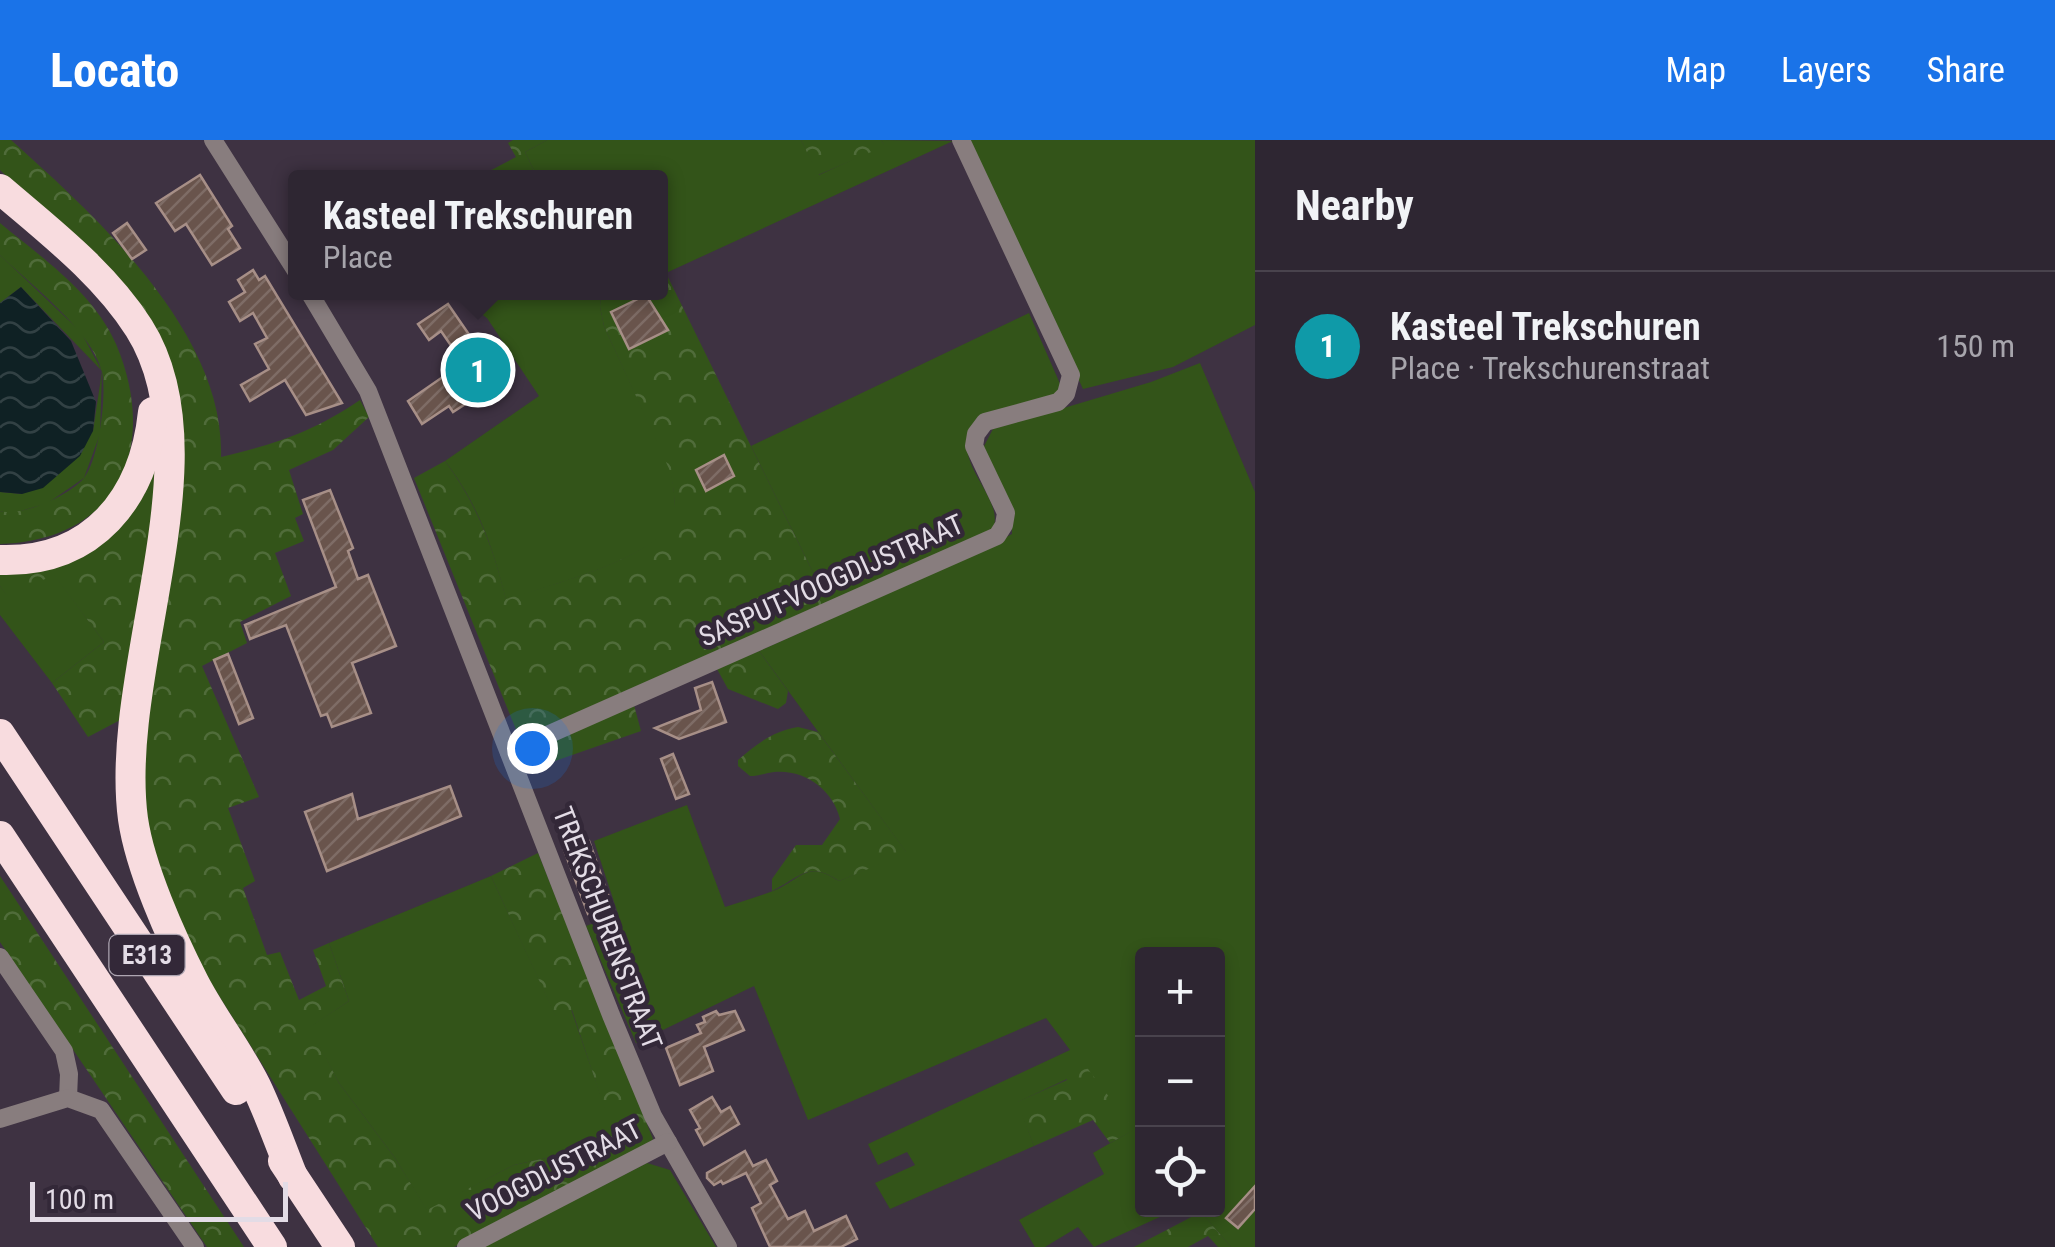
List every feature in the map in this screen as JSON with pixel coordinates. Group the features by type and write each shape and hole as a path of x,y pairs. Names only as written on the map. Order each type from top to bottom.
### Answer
{"highway":[{"path":"0,189 65,245 114,296 138,327 156,361 166,393 170,480 130,745 136,834 142,862 194,981 255,1085 294,1176"},
{"path":"0,560 34,558 67,548 98,529 126,501 142,468 153,412 150,388 114,296"},
{"name":"E313","path":"0,734 340,1247"},
{"name":"E313","path":"0,836 272,1247"}],"street":[{"path":"213,140 288,257"},
{"name":"SASPUT-VOOGDIJSTRAAT","path":"510,752 997,536 1006,512 974,446 976,434 984,422 1058,402 1066,394 1071,375 961,140"},
{"name":"TREKSCHURENSTRAAT","path":"314,300 368,390 618,1032 668,1142 728,1247"},
{"path":"0,957 64,1051 69,1074 68,1098"},
{"path":"0,1119 68,1098 102,1110 195,1247"},
{"name":"VOOGDIJSTRAAT","path":"466,1247 668,1142"}],"green space":[{"path":"0,140 11,140 81,205 150,281 202,366 217,411 221,457 294,436 360,400 369,417 333,450 289,470 303,514 295,518 304,541 275,553 291,596 240,622 247,643 202,666 259,797 228,808 255,881 243,888 267,955 280,952 299,1000 326,986 313,950 329,943 349,1001 310,1027 339,1083 395,1158 427,1210 514,1165 565,1154 611,1128 572,1010 556,1017 491,876 538,853 653,1139 648,1146 454,1247 378,1247 188,947 146,826 141,742 175,398 93,258 0,170"},
{"path":"547,140 801,140 819,175 884,145 881,140 953,141 668,272 668,170 534,170 525,152"},
{"path":"547,140 525,152 534,170 491,170 516,157 508,143"},
{"path":"801,140 881,140 885,146 818,175"},
{"path":"969,140 1255,140 1255,325 1173,367 1083,389"},
{"path":"0,223 65,277 106,325 128,382 133,419 130,452 119,482 100,506 74,526 41,539 0,544 0,511 20,511 44,504 68,492 84,478 98,442 103,396 102,372 86,341 0,255"},
{"path":"0,255 81,332 102,371 21,287 0,303"},
{"path":"668,277 829,605 631,694 641,731 532,769 414,478 445,461 483,527 506,599 599,569 646,546 663,532 674,506 670,471 604,326 600,300 668,300"},
{"path":"461,300 600,300 604,326 671,471 675,500 673,518 664,533 647,546 599,569 506,600 483,527 445,461 539,396 487,318"},
{"path":"1029,313 1061,386 1059,393 970,428 969,456 992,506 993,530 829,605 751,446"},
{"path":"1200,363 1255,492 1255,1247 1231,1247 1205,1217 1225,1217 1225,947 1135,947 1135,1217 1160,1217 1094,1247 1078,1227 1045,1247 1035,1247 1019,1220 1104,1174 1093,1153 1133,1130 1114,1107 1067,1079 1018,1102 1034,1146 890,1209 875,1183 915,1165 907,1152 878,1165 868,1144 1070,1050 1046,1018 808,1120 754,986 636,1043 586,926 618,914 594,841 687,805 725,907 773,891 804,873 819,872 839,881 906,852 759,651 1012,534 1011,512 983,448 993,429 1151,382"},
{"path":"102,371 100,434 84,478 48,503 11,514 0,511 0,492 22,494 93,431"},
{"path":"160,458 124,718 88,737 52,683 104,642 54,575 7,596 0,586 0,569 43,566"},
{"path":"54,574 104,642 52,683 0,615 0,586 7,595"},
{"path":"759,651 788,691 786,703 778,709 728,689 717,669"},
{"path":"798,727 818,732 907,853 839,881 819,872 804,873 772,891 772,879 796,845 822,845 840,819 831,799 807,778 785,772 750,776 738,766 738,760 766,739"},
{"path":"0,876 244,1247 207,1247 0,942"},
{"path":"491,876 556,1016 571,1009 612,1128 565,1154 514,1165 427,1211 395,1158 339,1083 309,1027 349,1001 329,943"},
{"path":"1079,1057 1134,1130 1110,1143 1093,1120 1034,1146 1017,1102 1067,1080 1061,1066"},
{"path":"647,1163 670,1170 716,1247 483,1247"},
{"path":"1191,1217 1205,1217 1231,1247 1218,1247 1208,1236 1188,1247 1134,1247"}],"water":[{"path":"21,287 71,341 96,402 93,431 80,456 43,488 22,494 0,492 0,303"}],"building":[{"path":"200,175 232,226 228,229 240,248 212,265 186,224 175,231 156,203"},
{"path":"127,223 146,250 132,259 113,233"},
{"path":"253,270 259,280 265,276 342,403 306,415 285,380 250,401 241,385 269,369 255,344 267,338 253,313 240,321 229,302 245,292 238,280"},
{"path":"636,300 649,300 668,330 629,349 611,312"},
{"path":"448,304 481,352 487,347 507,377 453,412 449,406 422,424 408,401 463,363 441,331 429,340 418,324"},
{"path":"724,455 734,476 706,491 696,470"},
{"path":"330,490 353,548 348,551 358,579 368,575 396,646 352,663 371,713 332,727 327,714 321,716 286,625 250,639 245,625 336,587 303,500"},
{"path":"228,654 253,718 239,724 214,660"},
{"path":"712,682 726,722 679,739 655,728 701,710 695,688"},
{"path":"673,754 689,794 676,799 661,759"},
{"path":"450,786 461,816 327,871 305,812 352,794 358,819"},
{"path":"589,841 612,906 588,914 564,850"},
{"path":"716,1011 719,1015 735,1011 744,1030 704,1047 713,1071 680,1085 666,1048 701,1033 697,1025"},
{"path":"712,1097 721,1112 730,1107 739,1124 704,1145 690,1110"},
{"path":"745,1151 753,1166 766,1160 777,1181 770,1185 788,1219 805,1211 814,1231 846,1216 857,1239 841,1247 770,1247 752,1208 761,1203 746,1173 723,1184 721,1181 714,1185 707,1178 707,1173"},
{"path":"1255,1186 1255,1209 1238,1228 1226,1218"}],"place":[{"name":"Kasteel Trekschuren","path":"478,370"}]}
